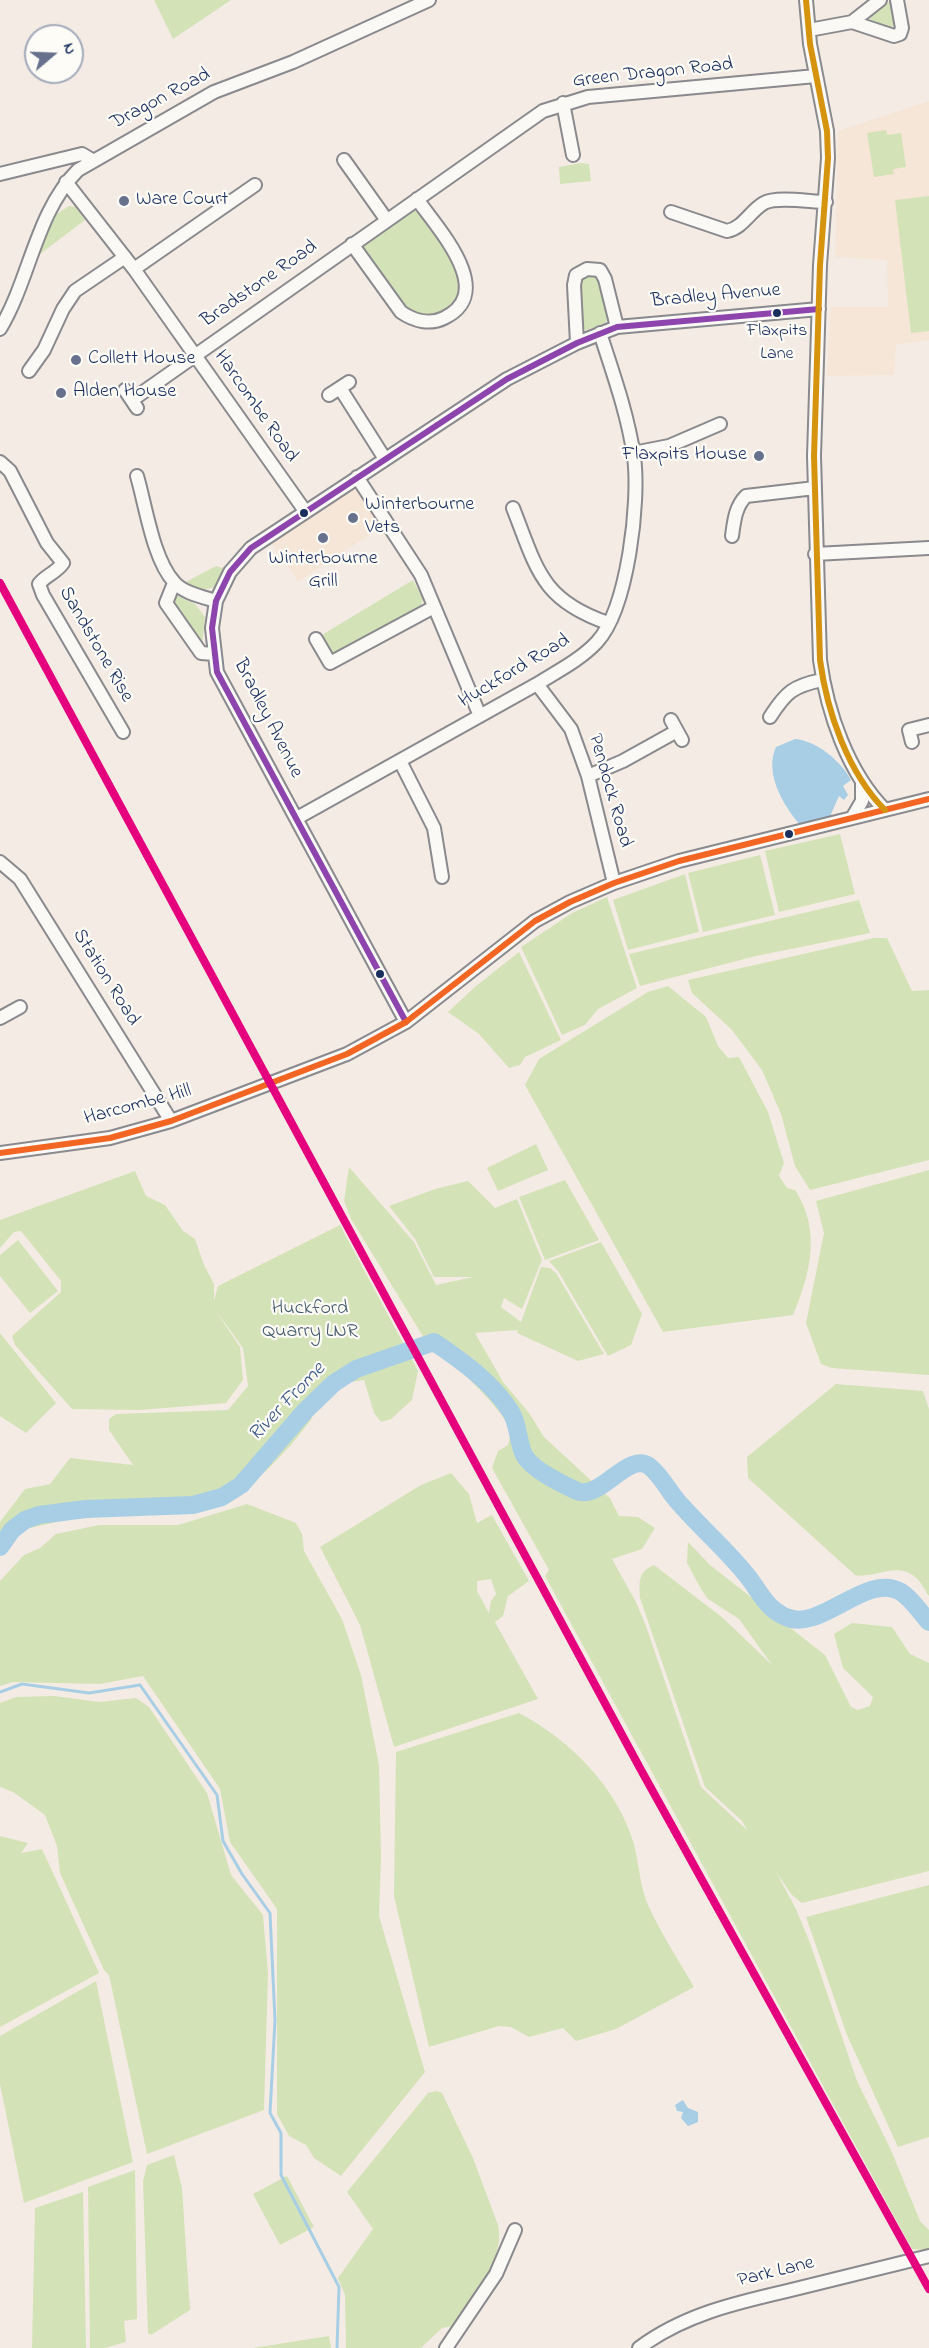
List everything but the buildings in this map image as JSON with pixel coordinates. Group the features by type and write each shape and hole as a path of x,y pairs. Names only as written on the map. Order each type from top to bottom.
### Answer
{"street":[{"name":"Dragon Road","path":"0,329 53,205 66,182 92,160 214,92 293,62 429,0"},
{"path":"806,0 816,76 827,131 826,202 819,309 815,488 815,554 822,680 837,726 862,783 885,810"},
{"path":"809,30 852,22 880,0"},
{"path":"852,22 894,36 900,34 902,28 897,0"},
{"name":"Green Dragon Road","path":"503,138 543,111 588,97 816,76"},
{"path":"563,103 573,155"},
{"name":"Bradstone Road","path":"131,399 503,138"},
{"path":"0,174 82,154 92,160"},
{"path":"344,160 386,219"},
{"name":"Harcombe Road","path":"66,182 134,269 305,512"},
{"path":"134,269 255,185"},
{"path":"352,244 401,312 411,319 432,321 451,315 461,305 466,292 463,266 417,199"},
{"path":"671,212 727,231 735,229 764,203 773,200 826,202"},
{"path":"29,371 44,350 63,309 75,291 125,257"},
{"path":"577,343 574,285 576,275 587,269 600,270 605,279 617,327"},
{"name":"Bradley Avenue","path":"406,1022 217,672 213,654 212,628 216,601 230,572 251,548 357,477 507,379 577,343 617,327 724,315 819,309"},
{"name":"Huckford Road","path":"297,818 576,661 598,640 608,622 627,569 636,475 633,453 615,380 600,333"},
{"path":"339,388 385,459"},
{"path":"633,453 669,447 713,423"},
{"name":"Sandstone Rise","path":"0,462 10,471 47,543 63,564 57,572 44,578 39,584 43,595 123,732"},
{"path":"137,476 160,560 174,583 188,592 216,601"},
{"path":"357,477 421,575 480,716"},
{"path":"732,536 735,516 746,496 815,488"},
{"path":"513,508 548,587 580,613 608,622"},
{"path":"815,554 929,548"},
{"path":"174,583 166,603 201,652 213,654"},
{"path":"316,639 330,663 434,607"},
{"path":"770,717 783,696 791,690 822,680"},
{"name":"Pendock Road","path":"537,684 571,729 588,776 614,883"},
{"path":"912,742 909,730 929,725"},
{"path":"588,776 623,761 677,730"},
{"path":"400,761 434,828 435,865 442,877"},
{"path":"852,818 862,801 862,783"},
{"name":"Harcombe Hill","path":"0,1153 110,1138 171,1121 347,1054 406,1022 535,921 570,902 614,883 679,861 929,799"},
{"name":"Station Road","path":"0,862 20,879 171,1121"},
{"path":"0,1018 20,1007"},
{"path":"446,2348 496,2274 515,2230"},
{"name":"Park Lane","path":"639,2348 658,2334 686,2319 733,2304 929,2256"}],"shaded area":[{"path":"929,101 929,340 896,345 894,375 827,376 831,307 888,307 887,260 835,257 838,131"},
{"path":"350,489 360,492 379,520 377,530 298,582 272,543"}],"green space":[{"path":"154,0 231,0 173,39"},
{"path":"890,1 896,21 894,26 887,29 875,25 869,17 872,12"},
{"path":"886,130 887,135 901,133 906,167 893,169 894,174 874,177 867,133"},
{"path":"589,164 591,181 560,184 559,167"},
{"path":"929,196 929,331 911,333 895,200"},
{"path":"69,206 76,207 85,220 40,254 54,216"},
{"path":"415,208 447,249 460,278 460,292 454,304 440,314 431,317 413,314 405,309 362,252 362,245"},
{"path":"588,273 597,274 609,314 605,325 585,330 580,326 580,278"},
{"path":"216,566 223,568 215,587 199,591 182,584"},
{"path":"413,580 423,599 419,610 338,654 332,654 320,639 325,633"},
{"path":"173,594 195,604 205,617 202,647 172,607"},
{"path":"840,834 855,894 779,912 765,851"},
{"path":"760,855 775,915 703,932 688,873"},
{"path":"685,874 699,932 628,950 613,900"},
{"path":"607,897 637,988 598,1009 585,1025 562,1035 521,947 572,913"},
{"path":"859,900 870,933 756,956 640,986 629,954"},
{"path":"874,938 887,938 912,991 929,990 929,1160 810,1190 795,1166 781,1114 762,1070 732,1030 692,993 688,980"},
{"path":"519,952 561,1040 525,1057 520,1065 509,1068 479,1034 448,1012"},
{"path":"668,986 706,1017 718,1046 728,1058 739,1057 768,1112 784,1163 779,1176 787,1188 795,1190 803,1205 811,1236 805,1283 793,1315 663,1332 525,1085 539,1059 648,992"},
{"path":"536,1144 548,1170 498,1191 487,1168"},
{"path":"349,1167 414,1242 436,1285 473,1277 434,1277 415,1239 389,1206 435,1189 468,1181 495,1208 517,1199 542,1260 522,1309 504,1298 501,1307 521,1322 541,1267 550,1268 556,1273 604,1354 578,1361 517,1333 518,1330 475,1333 503,1382 529,1413 544,1437 610,1498 619,1516 638,1517 655,1528 642,1549 612,1559 636,1602 646,1626 701,1787 748,1831 742,1821 705,1787 640,1598 640,1582 645,1571 654,1565 723,1618 772,1665 739,1619 708,1599 701,1589 687,1563 688,1542 710,1565 825,1655 851,1707 858,1710 870,1706 873,1697 843,1668 834,1634 852,1623 892,1627 910,1654 929,1663 929,1871 802,1903 792,1895 776,1872 796,1909 810,1943 857,2081 891,2150 920,2221 929,2230 929,2250 912,2249 545,1576 549,1570 492,1468 498,1451 508,1445 510,1433 506,1422 477,1386 452,1364 432,1351 351,1219 344,1201"},
{"path":"929,1170 929,1375 832,1368 821,1364 806,1323 824,1233 816,1201"},
{"name":"Huckford Quarry LNR","path":"135,1171 146,1196 165,1205 183,1231 195,1239 204,1265 214,1284 214,1301 218,1286 340,1225 418,1371 412,1400 391,1419 381,1422 374,1413 364,1380 351,1382 314,1408 311,1420 291,1445 266,1471 228,1502 204,1510 83,1516 26,1529 0,1551 0,1522 25,1489 50,1484 70,1458 133,1465 109,1430 109,1419 116,1414 228,1410 248,1386 243,1348 214,1308 240,1347 243,1380 226,1403 140,1410 72,1409 15,1345 12,1336 61,1292 61,1281 21,1231 14,1232 0,1248 0,1220"},
{"path":"565,1180 599,1240 545,1260 519,1197"},
{"path":"18,1240 58,1291 30,1313 0,1276 0,1255"},
{"path":"601,1242 642,1314 631,1345 608,1356 558,1271 549,1261"},
{"path":"0,1333 56,1403 26,1433 0,1416"},
{"path":"836,1384 923,1391 929,1409 929,1596 919,1581 908,1572 893,1570 863,1576 855,1575 748,1478 747,1457"},
{"path":"451,1473 469,1494 477,1523 492,1515 529,1581 508,1596 503,1616 495,1622 538,1699 394,1747 360,1625 320,1547 421,1485","holes":["491,1579 496,1594 491,1601 489,1613 477,1591 477,1581"]},
{"path":"247,1504 296,1523 302,1534 304,1551 342,1619 361,1675 379,1765 381,1857 379,1916 425,2072 341,2176 314,2158 306,2145 289,2136 277,2114 277,1909 230,1842 220,1789 143,1676 100,1684 13,1682 0,1686 0,1581 24,1555 40,1548 56,1534 99,1525 178,1525"},
{"path":"55,1696 99,1702 136,1698 149,1707 207,1793 231,1875 263,1915 268,1973 264,2110 147,2154 109,1975 104,1970 60,1873 57,1846 45,1815 13,1792 0,1787 0,1703 16,1697"},
{"path":"519,1713 538,1724 573,1751 604,1785 616,1803 634,1844 646,1900 694,1987 616,2029 576,2041 563,2028 529,2037 511,2027 499,2026 429,2047 394,1896 396,1752"},
{"path":"0,1836 28,1843 21,1853 42,1849 99,1973 0,2027"},
{"path":"929,1885 929,2137 898,2147 847,2035 806,1917"},
{"path":"96,1981 133,2162 24,2203 0,2084 0,2036"},
{"path":"437,2091 442,2093 473,2158 498,2225 497,2251 478,2292 453,2326 442,2328 421,2348 346,2348 345,2295 338,2278 373,2229 347,2192 428,2093"},
{"path":"174,2155 182,2188 190,2310 151,2335 148,2333 143,2181 147,2165"},
{"path":"135,2170 137,2319 124,2321 126,2342 105,2348 90,2348 88,2187"},
{"path":"287,2176 314,2227 280,2245 253,2194"},
{"path":"83,2192 86,2348 32,2348 35,2208"},
{"path":"329,2336 331,2348 253,2348"}],"water":[{"path":"795,739 812,744 828,753 851,780 843,786 848,795 844,800 839,796 831,814 834,818 800,825 787,808 777,788 772,767 776,747"},
{"path":"683,2100 688,2108 698,2112 698,2122 688,2126 681,2118 683,2112 677,2111 675,2105"}],"waterway":[{"name":"River Frome","path":"0,1547 12,1530 25,1520 39,1515 86,1509 193,1505 222,1497 241,1485 305,1411 334,1383 356,1369 434,1342 476,1373 495,1391 514,1417 524,1455 528,1461 548,1476 577,1491 586,1492 604,1484 632,1465 641,1463 649,1466 677,1500 741,1568 769,1605 779,1614 799,1620 814,1617 873,1589 888,1588 905,1595 929,1622"},
{"path":"0,1692 22,1684 89,1693 140,1685 217,1795 223,1841 242,1874 270,1913 275,2020 270,2113 281,2133 281,2175 339,2287 337,2348"}],"transit line":[{"path":"806,0 810,44 827,131 828,158 820,265 814,456 820,660 828,700 841,741 860,778 885,810"},
{"path":"406,1022 217,672 212,628 216,601 230,572 251,548 507,379 577,343 617,327 819,309"},
{"path":"0,583 641,1770 929,2289"},
{"path":"0,1153 110,1138 171,1121 347,1054 406,1022 535,921 570,902 614,883 679,861 929,799"}],"place":[{"name":"Ware Court","path":"124,201"},
{"name":"Flaxpits Lane","path":"777,313"},
{"name":"Collett House","path":"76,360"},
{"name":"Alden House","path":"61,393"},
{"name":"Flaxpits House","path":"759,456"},
{"name":"Winterbourne Vets","path":"353,518"},
{"name":"Winterbourne Grill","path":"323,538"}]}
